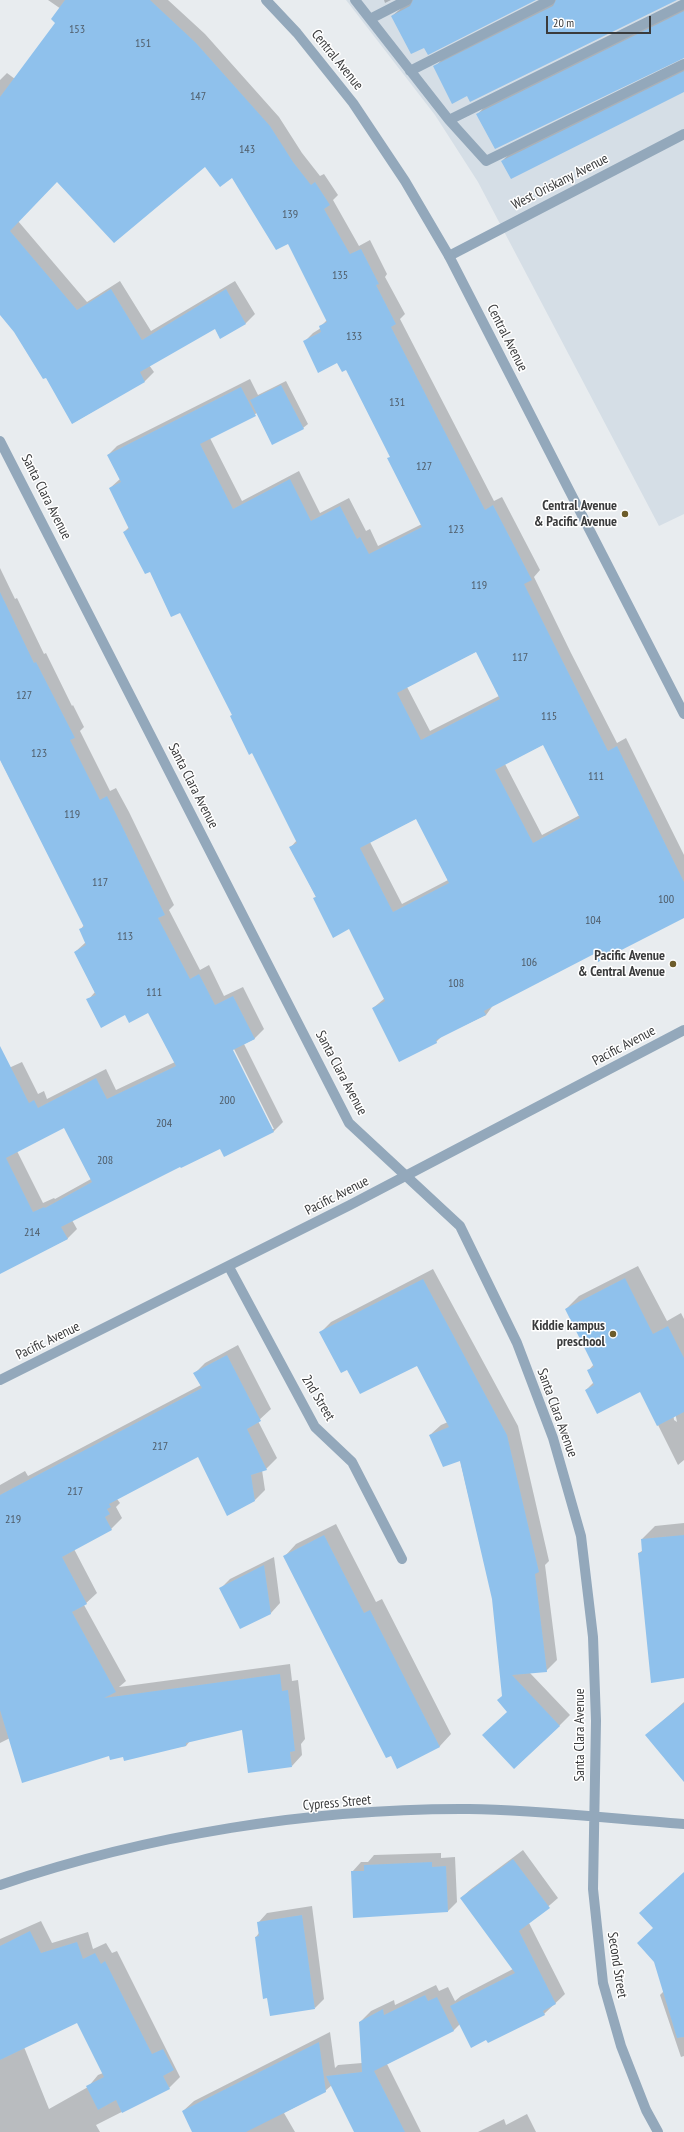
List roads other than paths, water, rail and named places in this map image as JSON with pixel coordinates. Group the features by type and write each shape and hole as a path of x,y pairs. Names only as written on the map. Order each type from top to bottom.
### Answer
{"street":[{"name":"Central Avenue","path":"266,0 297,33 353,103 405,181 449,256 684,714"},
{"path":"355,0 449,120 486,161 684,64"},
{"path":"370,19 407,0"},
{"path":"410,71 550,0"},
{"path":"449,120 684,4"},
{"name":"West Oriskany Avenue","path":"449,256 684,134"},
{"name":"Santa Clara Avenue","path":"0,441 349,1123 460,1226 517,1343 553,1438 581,1536 593,1637 596,1721 594,1818"},
{"name":"Pacific Avenue","path":"0,1380 229,1267 684,1030"},
{"name":"2nd Street","path":"229,1267 315,1427 352,1462 402,1559"},
{"name":"Cypress Street","path":"0,1885 57,1866 196,1834 340,1814 469,1809 684,1824"},
{"name":"Second Street","path":"594,1818 593,1889 603,1983 621,2046 646,2110 658,2132"}],"place":[{"name":"Central Avenue & Pacific Avenue","path":"625,514"},
{"name":"Pacific Avenue & Central Avenue","path":"673,964"},
{"name":"Kiddie kampus preschool","path":"613,1334"}]}
